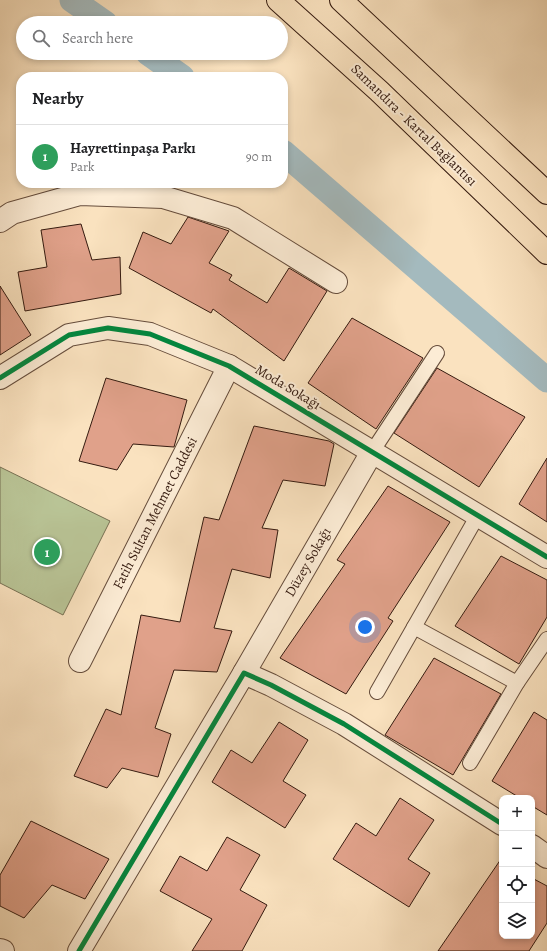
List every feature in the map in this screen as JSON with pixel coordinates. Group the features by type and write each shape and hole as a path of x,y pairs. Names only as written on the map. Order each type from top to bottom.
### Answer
{"highway":[{"name":"Samandıra - Kartal Bağlantısı","path":"278,0 379,91 547,253"},
{"path":"341,0 547,193"}],"street":[{"path":"0,221 12,213 80,194 163,197 233,218 336,282"},
{"name":"Moda Sokağı","path":"0,378 69,335 108,328 150,334 230,366 547,557"},
{"name":"Fatih Sultan Mehmet Caddesi","path":"80,661 230,366"},
{"name":"Düzey Sokağı","path":"78,951 244,673 372,452"},
{"path":"244,673 271,685 344,724 499,822"},
{"path":"535,848 547,857"}],"lane":[{"path":"372,452 437,353"},
{"path":"377,692 478,515"},
{"path":"414,627 517,683"},
{"path":"470,763 517,683 547,638"}],"green space":[{"path":"0,467 110,521 63,615 0,583"}],"building":[{"path":"188,217 229,231 209,263 232,275 229,280 267,303 289,268 327,291 284,361 213,309 211,313 129,268 143,232 171,244"},
{"path":"81,224 92,260 120,257 121,294 25,311 18,272 47,267 41,230"},
{"path":"0,286 31,335 0,355"},
{"path":"352,318 423,358 376,429 308,383"},
{"path":"437,368 525,417 479,487 394,433"},
{"path":"106,378 187,400 174,447 133,444 117,470 79,461"},
{"path":"254,426 329,441 334,444 325,486 283,480 262,528 278,530 270,578 232,569 214,628 232,631 217,672 174,670 155,728 171,734 158,777 122,768 107,788 74,776 106,709 121,715 141,615 180,622 204,517 219,520"},
{"path":"547,458 547,522 519,504"},
{"path":"388,486 450,522 388,618 393,621 346,694 280,658 345,564 337,560"},
{"path":"501,556 547,580 547,617 519,664 455,626"},
{"path":"434,658 501,694 453,775 385,735"},
{"path":"534,712 547,720 547,815 535,808 535,795 515,795 492,781"},
{"path":"279,722 308,740 283,781 306,795 285,828 212,782 231,750 252,763"},
{"path":"400,798 434,820 408,859 430,873 409,907 333,859 356,823 376,836"},
{"path":"31,821 109,859 85,899 52,885 24,918 0,906 0,875"},
{"path":"227,837 260,855 240,890 267,905 242,951 192,951 212,919 160,891 180,856 207,871"},
{"path":"499,862 499,939 535,939 535,880 547,886 547,923 529,951 438,951"}],"waterway":[{"path":"72,0 95,16"},
{"path":"158,60 175,72"},
{"path":"288,156 547,380"}],"cycle path":[{"path":"0,378 69,335 108,328 150,334 229,366 547,557"},
{"path":"79,951 244,673 271,685 344,724 499,822"}],"place":[{"name":"Hayrettinpaşa Parkı","path":"47,552"}]}
